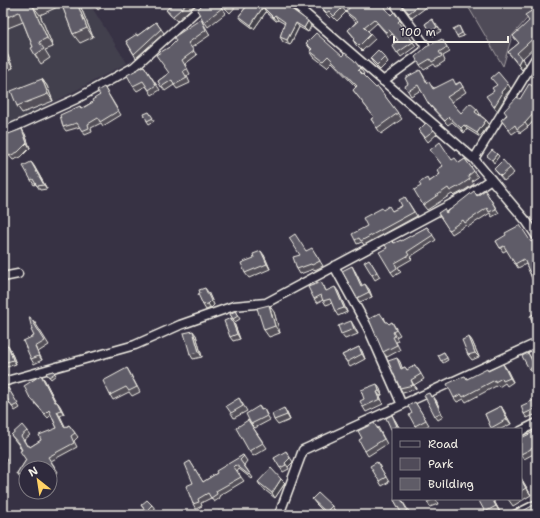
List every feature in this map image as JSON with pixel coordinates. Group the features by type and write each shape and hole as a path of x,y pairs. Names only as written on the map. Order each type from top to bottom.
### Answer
{"street":[{"path":"3,132 76,99 134,67 205,3"},
{"path":"293,3 474,159 527,222 537,237"},
{"path":"383,81 424,51 425,44 394,3"},
{"path":"474,159 537,56"},
{"path":"3,382 134,345 180,325 234,306 266,303 334,266 342,264 468,195 491,179"},
{"path":"334,266 368,328 402,405"},
{"path":"3,277 18,274"},
{"path":"279,515 303,450 537,343"},
{"path":"522,430 537,423"},
{"path":"515,515 537,504"}],"shaded area":[{"path":"3,3 89,3 127,63 17,122 3,127"}],"green space":[{"path":"466,3 535,3 537,7 512,36 503,66"}],"building":[{"path":"40,3 33,6 47,38 39,42 44,49 35,55 31,48 33,47 19,12 3,19 3,4"},
{"path":"61,3 77,3 87,28 73,34"},
{"path":"174,3 188,3 173,16 166,10"},
{"path":"204,3 218,3 222,8 204,22 197,10"},
{"path":"221,3 232,3 227,8"},
{"path":"243,3 283,3 308,21 304,28 296,23 287,40 280,37 285,22 275,15 273,17 263,7 251,25 239,16 247,6"},
{"path":"325,3 339,3 343,7 334,16 329,11 326,13 320,7"},
{"path":"353,3 381,3 391,15 394,12 400,20 398,22 413,42 397,53 392,45 398,40 389,30 386,32 374,19 364,27 371,34 359,46 353,40 355,38 348,30 358,21 346,12"},
{"path":"400,3 422,3 409,13"},
{"path":"528,3 537,3 537,30 534,32 537,35 517,53 521,58 518,64 508,52 519,43 513,36 529,21 525,15 533,10"},
{"path":"201,19 206,30 188,43 194,51 182,60 187,69 183,71 187,78 174,85 172,80 161,87 158,81 169,73 156,55 171,46 176,41 174,37"},
{"path":"432,19 437,27 430,32 425,24"},
{"path":"156,22 161,29 134,54 126,41 137,34 137,36"},
{"path":"459,26 462,33 457,36 453,29"},
{"path":"316,33 342,56 345,53 354,60 360,68 358,70 376,88 378,87 398,113 377,128 371,119 374,117 353,90 357,86 328,56 323,61 310,51 312,49 306,43"},
{"path":"442,39 447,47 439,52 442,56 432,62 430,59 420,65 415,57 426,47"},
{"path":"3,50 7,59 3,61"},
{"path":"378,50 385,57 377,65 370,58"},
{"path":"144,66 156,85 149,90 143,81 133,86 127,75"},
{"path":"420,70 427,83 429,82 433,89 453,79 456,85 460,82 463,87 447,97 461,113 470,103 477,109 475,112 486,120 477,133 464,125 461,128 449,117 445,121 428,103 418,85 408,91 405,86 408,84 405,78"},
{"path":"498,72 508,84 501,92 502,94 494,107 486,96 494,91 492,88 497,85 491,78"},
{"path":"42,79 48,94 17,106 11,91"},
{"path":"529,84 537,88 533,100 537,104 537,107 525,123 517,129 515,125 509,130 501,120 507,115 504,111 517,97 520,99"},
{"path":"104,87 118,111 100,122 98,118 88,124 89,128 82,131 77,123 63,127 60,115 80,106 81,109 93,102 92,100 100,95 97,91"},
{"path":"149,112 153,118 147,121 144,114"},
{"path":"426,123 434,130 425,137 419,130"},
{"path":"22,129 27,143 18,152 9,156 3,149 3,136"},
{"path":"440,142 452,160 455,158 459,163 465,159 474,171 468,176 470,179 461,185 450,191 448,188 423,205 414,190 421,186 419,183 427,178 429,182 440,174 437,170 443,166 430,150"},
{"path":"492,150 497,154 492,160 487,156"},
{"path":"503,160 510,168 501,176 494,169"},
{"path":"31,162 44,185 37,186 33,179 31,180 23,166"},
{"path":"485,190 496,209 489,212 487,208 465,223 463,220 449,230 438,213 444,209 446,213 474,191 477,196"},
{"path":"405,197 414,212 361,241 359,238 355,240 352,234 367,226 363,218 382,208 383,210 389,206 392,211 402,206 399,200"},
{"path":"520,225 531,242 532,241 536,248 537,247 537,281 534,283 524,259 515,264 504,246 500,248 496,241 506,235 505,233"},
{"path":"427,227 433,235 407,252 409,255 395,263 397,268 391,272 379,252 387,248 385,245 392,241 394,243 401,241"},
{"path":"295,234 306,251 312,248 320,261 297,269 293,257 300,255 289,238"},
{"path":"261,251 267,264 245,273 241,263 254,258 253,254"},
{"path":"369,259 377,272 372,275 364,262"},
{"path":"352,266 361,286 365,284 369,292 357,298 342,271"},
{"path":"321,282 326,291 335,287 344,308 335,311 330,299 323,301 321,295 314,299 308,287"},
{"path":"205,288 211,301 208,304 203,305 198,294 200,293 199,290"},
{"path":"269,305 275,326 264,330 257,308"},
{"path":"235,311 238,316 233,319 230,314"},
{"path":"537,312 537,328 535,329 530,316"},
{"path":"380,313 386,322 389,324 392,322 396,330 393,332 395,336 393,337 397,345 383,352 369,319"},
{"path":"29,317 45,341 35,347 39,356 31,359 23,341 34,336 31,330"},
{"path":"231,318 237,334 230,337 224,321"},
{"path":"351,321 354,329 341,334 338,326"},
{"path":"193,331 199,352 190,354 184,333"},
{"path":"469,337 475,353 468,355 462,340"},
{"path":"8,345 13,360 4,363 3,347"},
{"path":"359,347 362,354 347,362 342,355"},
{"path":"444,352 447,358 441,361 438,355"},
{"path":"528,353 535,366 529,369 522,356"},
{"path":"397,358 401,369 405,367 407,370 415,365 421,374 411,380 413,385 400,388 388,361"},
{"path":"503,364 510,378 503,381 502,378 495,382 495,380 463,397 461,394 454,398 447,384 465,376 467,379 487,369 488,371"},
{"path":"127,368 137,387 129,391 126,387 110,395 103,381"},
{"path":"53,371 55,373 49,377 46,373"},
{"path":"41,375 55,402 57,402 61,410 57,412 65,428 69,425 75,433 71,436 74,443 48,457 50,460 26,460 20,451 22,450 19,444 11,435 22,425 27,431 21,436 27,446 29,445 30,447 41,440 39,435 57,428 49,410 45,414 29,396 24,386"},
{"path":"377,384 379,391 377,392 380,399 363,407 360,401 364,399 361,390"},
{"path":"8,388 18,404 12,407 7,398 3,400 3,390"},
{"path":"429,393 431,397 433,396 441,413 435,416 424,395"},
{"path":"537,395 537,408 524,414 521,406 534,400 533,397"},
{"path":"239,398 243,406 231,413 226,406"},
{"path":"415,402 426,420 415,426 409,415 412,413 408,406"},
{"path":"259,406 261,410 264,409 267,416 251,424 246,414"},
{"path":"501,406 507,419 491,428 485,414"},
{"path":"284,408 287,415 274,420 272,414"},
{"path":"392,415 397,426 391,429 386,418"},
{"path":"248,420 263,443 249,451 236,428"},
{"path":"374,423 384,439 365,451 359,440 362,438 358,431"},
{"path":"536,431 537,446 522,454 522,438"},
{"path":"286,451 290,458 285,463 286,465 280,468 274,458"},
{"path":"243,455 244,456 240,460 250,474 249,475 236,465 234,467 241,477 216,491 217,494 211,498 208,493 198,499 199,502 193,504 186,486 193,483 185,464 190,461 203,482 217,473 216,471"},
{"path":"377,462 386,477 379,481 370,466"},
{"path":"271,468 281,479 272,493 258,482"},
{"path":"522,482 526,488 522,490"},
{"path":"318,493 332,506 326,512 312,499"},
{"path":"147,500 152,505 146,511 141,505"},
{"path":"394,500 402,500 407,510 402,514"},
{"path":"479,500 493,500 496,506 485,512"},
{"path":"537,503 537,515 508,515 517,511 518,514"},
{"path":"219,511 223,515 215,515"}]}
